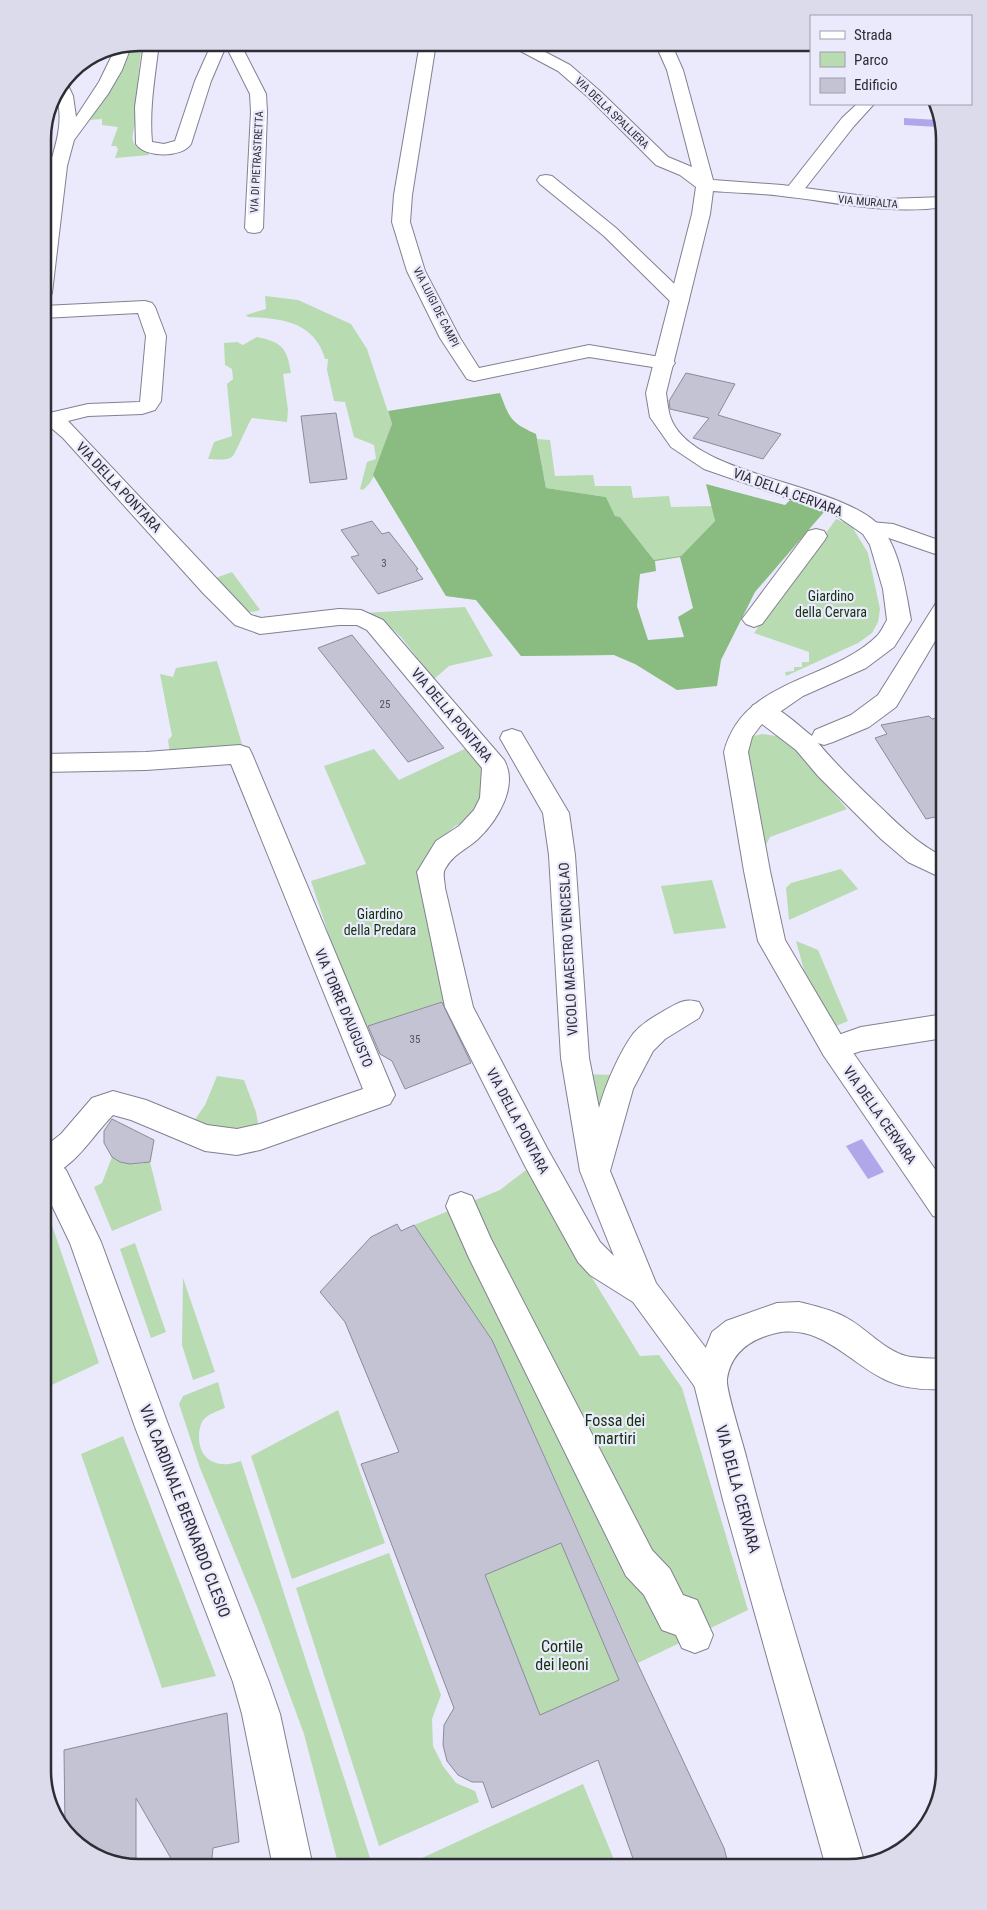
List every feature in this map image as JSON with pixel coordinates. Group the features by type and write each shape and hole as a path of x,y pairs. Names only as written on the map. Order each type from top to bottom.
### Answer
{"street":[{"path":"150,51 143,118 143,140 144,144 148,147 161,149 174,148 183,144 203,81 215,51"},
{"name":"VIA DI PIETRASTRETTA","path":"236,51 258,94 259,112 254,228"},
{"name":"VIA LUIGI DE CAMPI","path":"427,51 403,195 401,222 416,271 450,338 474,375 589,352 666,363"},
{"name":"VIA DELLA SPALLIERA","path":"532,51 564,68 595,95 662,161 686,171 705,185"},
{"path":"667,51 675,70 705,185"},
{"path":"60,145 86,116 121,53"},
{"path":"51,225 60,145 68,125 64,94"},
{"path":"793,192 848,122 865,105"},
{"path":"546,180 610,232 680,300"},
{"name":"VIA DELLA CERVARA","path":"705,185 704,203 666,363 656,393 660,417 678,443 710,464 842,509 871,529 881,545 894,589 899,620 886,641 858,662 794,690 752,719 740,736 736,752 757,871 772,941 834,1048 936,1195"},
{"name":"VIA MURALTA","path":"705,185 793,192 886,206 936,203"},
{"path":"51,312 145,307 156,336 151,401 148,406 142,408 88,410 51,419"},
{"name":"VIA DELLA PONTARA","path":"51,422 70,434 211,588 243,620 260,626 339,617 361,618 375,625 433,690 495,766 496,787 484,816 468,833 445,848 430,872 458,1007 536,1157 589,1252 601,1265 644,1292"},
{"path":"871,529 885,529 936,547"},
{"path":"754,619 816,536"},
{"path":"824,736 860,720 887,701 936,621"},
{"path":"762,711 805,744 826,770 863,807 917,855 936,865"},
{"name":"VICOLO MAESTRO VENCESLAO","path":"512,738 556,812 562,855 574,1058 595,1171 644,1292"},
{"name":"VIA TORRE D'AUGUSTO","path":"51,763 146,761 240,754 380,1095 260,1137 237,1142 205,1138 136,1109 113,1103 102,1106 72,1143 51,1160"},
{"path":"595,1171 619,1088 638,1051 655,1031 689,1010"},
{"name":"VIA DELLA CERVARA","path":"834,1048 861,1039 936,1027"},
{"name":"VIA CARDINALE BERNARDO CLESIO","path":"51,1175 55,1179 85,1242 149,1418 251,1682 261,1714 290,1859"},
{"path":"461,1206 480,1248 639,1563 657,1582 675,1617 684,1613 695,1635"},
{"path":"644,1292 710,1380"},
{"path":"710,1380 724,1344 737,1332 777,1318 799,1317 835,1328 877,1358 899,1370 919,1374 936,1374"},
{"name":"VIA DELLA CERVARA","path":"710,1380 740,1500 843,1859"}],"green space":[{"path":"141,51 133,141 140,148 149,152 149,155 115,158 118,149 116,146 111,146 118,127 102,125 102,119 88,120 127,52"},
{"path":"265,296 298,300 351,324 367,349 392,424 387,441 635,664 614,655 521,656 476,600 446,596 374,476 363,490 360,489 367,462 376,459 374,445 354,437 345,402 334,401 327,370 328,359 325,359 313,337 295,324 273,319 248,317 246,315 266,309"},
{"path":"257,337 278,344 288,358 291,373 283,374 288,410 287,422 252,418 232,457 208,459 214,442 232,436 227,384 233,379 232,369 225,365 224,343 237,342 243,345"},
{"path":"500,393 512,419 536,434 546,488 606,497 615,516 620,517 654,560 681,556 715,521 706,484 785,505 790,500 824,512 755,592 721,660 717,686 677,690 635,664 614,655 521,656 476,600 446,596 373,475 392,424 388,411","holes":["680,557 693,608 678,617 684,637 648,640 637,606 640,574 656,571 655,561"]},
{"path":"537,439 550,440 555,476 593,475 595,486 631,486 633,498 669,496 671,507 712,506 715,521 680,557 655,561 620,517 615,516 606,497 546,488"},
{"name":"Giardino della Cervara","path":"836,519 851,525 868,553 880,609 878,622 872,633 858,643 786,676 785,672 794,671 794,667 802,667 802,662 809,662 809,652 754,633"},
{"path":"232,572 260,610 252,612 239,608 227,597 213,579"},
{"path":"465,607 493,656 449,666 434,679 401,637 385,622 363,613"},
{"path":"217,661 242,744 208,750 170,753 168,740 172,736 160,674 173,677 176,668"},
{"path":"762,734 777,736 793,746 847,809 770,837 766,845 765,862 745,764 746,738"},
{"name":"Giardino della Predara","path":"471,746 481,760 487,791 472,819 455,826 441,838 450,999 360,1029 311,881 366,864 324,766 374,749 399,780"},
{"path":"841,869 858,889 789,920 786,888 791,883"},
{"path":"712,880 726,928 674,934 661,886"},
{"path":"796,941 818,950 848,1021 834,1027 804,970"},
{"path":"582,1074 615,1075 599,1133"},
{"path":"217,1076 244,1080 256,1112 258,1123 251,1130 189,1128 205,1105"},
{"path":"112,1157 121,1162 131,1164 150,1162 162,1210 112,1231 94,1187 102,1183"},
{"name":"Fossa dei martiri","path":"526,1170 640,1356 659,1355 682,1388 748,1610 638,1663 492,1340 414,1225 500,1190"},
{"path":"51,1222 99,1363 51,1385"},
{"path":"135,1243 166,1332 151,1338 120,1249"},
{"path":"183,1278 215,1372 193,1380 182,1345"},
{"path":"218,1382 225,1408 214,1412 204,1419 199,1432 200,1446 207,1458 218,1464 241,1461 370,1859 337,1859 304,1734 258,1609 200,1468 179,1404 183,1396"},
{"path":"338,1410 385,1543 292,1579 251,1456"},
{"path":"123,1436 216,1676 162,1688 81,1454"},
{"name":"Cortile dei leoni","path":"561,1543 619,1680 540,1715 485,1575"},
{"path":"389,1553 441,1695 432,1719 433,1746 443,1766 456,1783 475,1791 479,1802 379,1846 296,1588"},
{"path":"583,1784 614,1859 422,1859"}],"shaded area":[{"path":"904,118 934,120 935,127 904,125"},
{"path":"862,1139 884,1172 868,1179 846,1146"}],"building":[{"path":"686,373 735,384 718,415 781,434 763,459 693,438 709,418 670,409 669,401"},
{"path":"336,413 347,479 310,483 301,416"},
{"path":"372,521 382,534 389,532 418,569 416,570 423,579 378,594 351,557 359,555 341,530"},
{"path":"352,635 444,748 408,762 318,648"},
{"path":"929,716 932,719 936,718 936,817 926,819 875,738 887,734 881,725"},
{"path":"442,1002 471,1063 405,1089 392,1061 380,1054 368,1026"},
{"path":"112,1119 154,1140 150,1162 130,1164 120,1162 112,1157 104,1143 104,1131"},
{"path":"397,1224 401,1231 414,1225 492,1340 633,1654 724,1848 727,1859 633,1859 598,1760 492,1808 483,1782 472,1782 458,1775 447,1761 443,1745 444,1725 454,1708 361,1464 399,1452 345,1322 320,1292 371,1237","holes":["561,1543 619,1680 540,1715 485,1575"]},
{"path":"227,1713 239,1842 213,1848 212,1859 171,1859 136,1798 136,1859 117,1856 95,1847 77,1833 65,1817 64,1750"}]}
